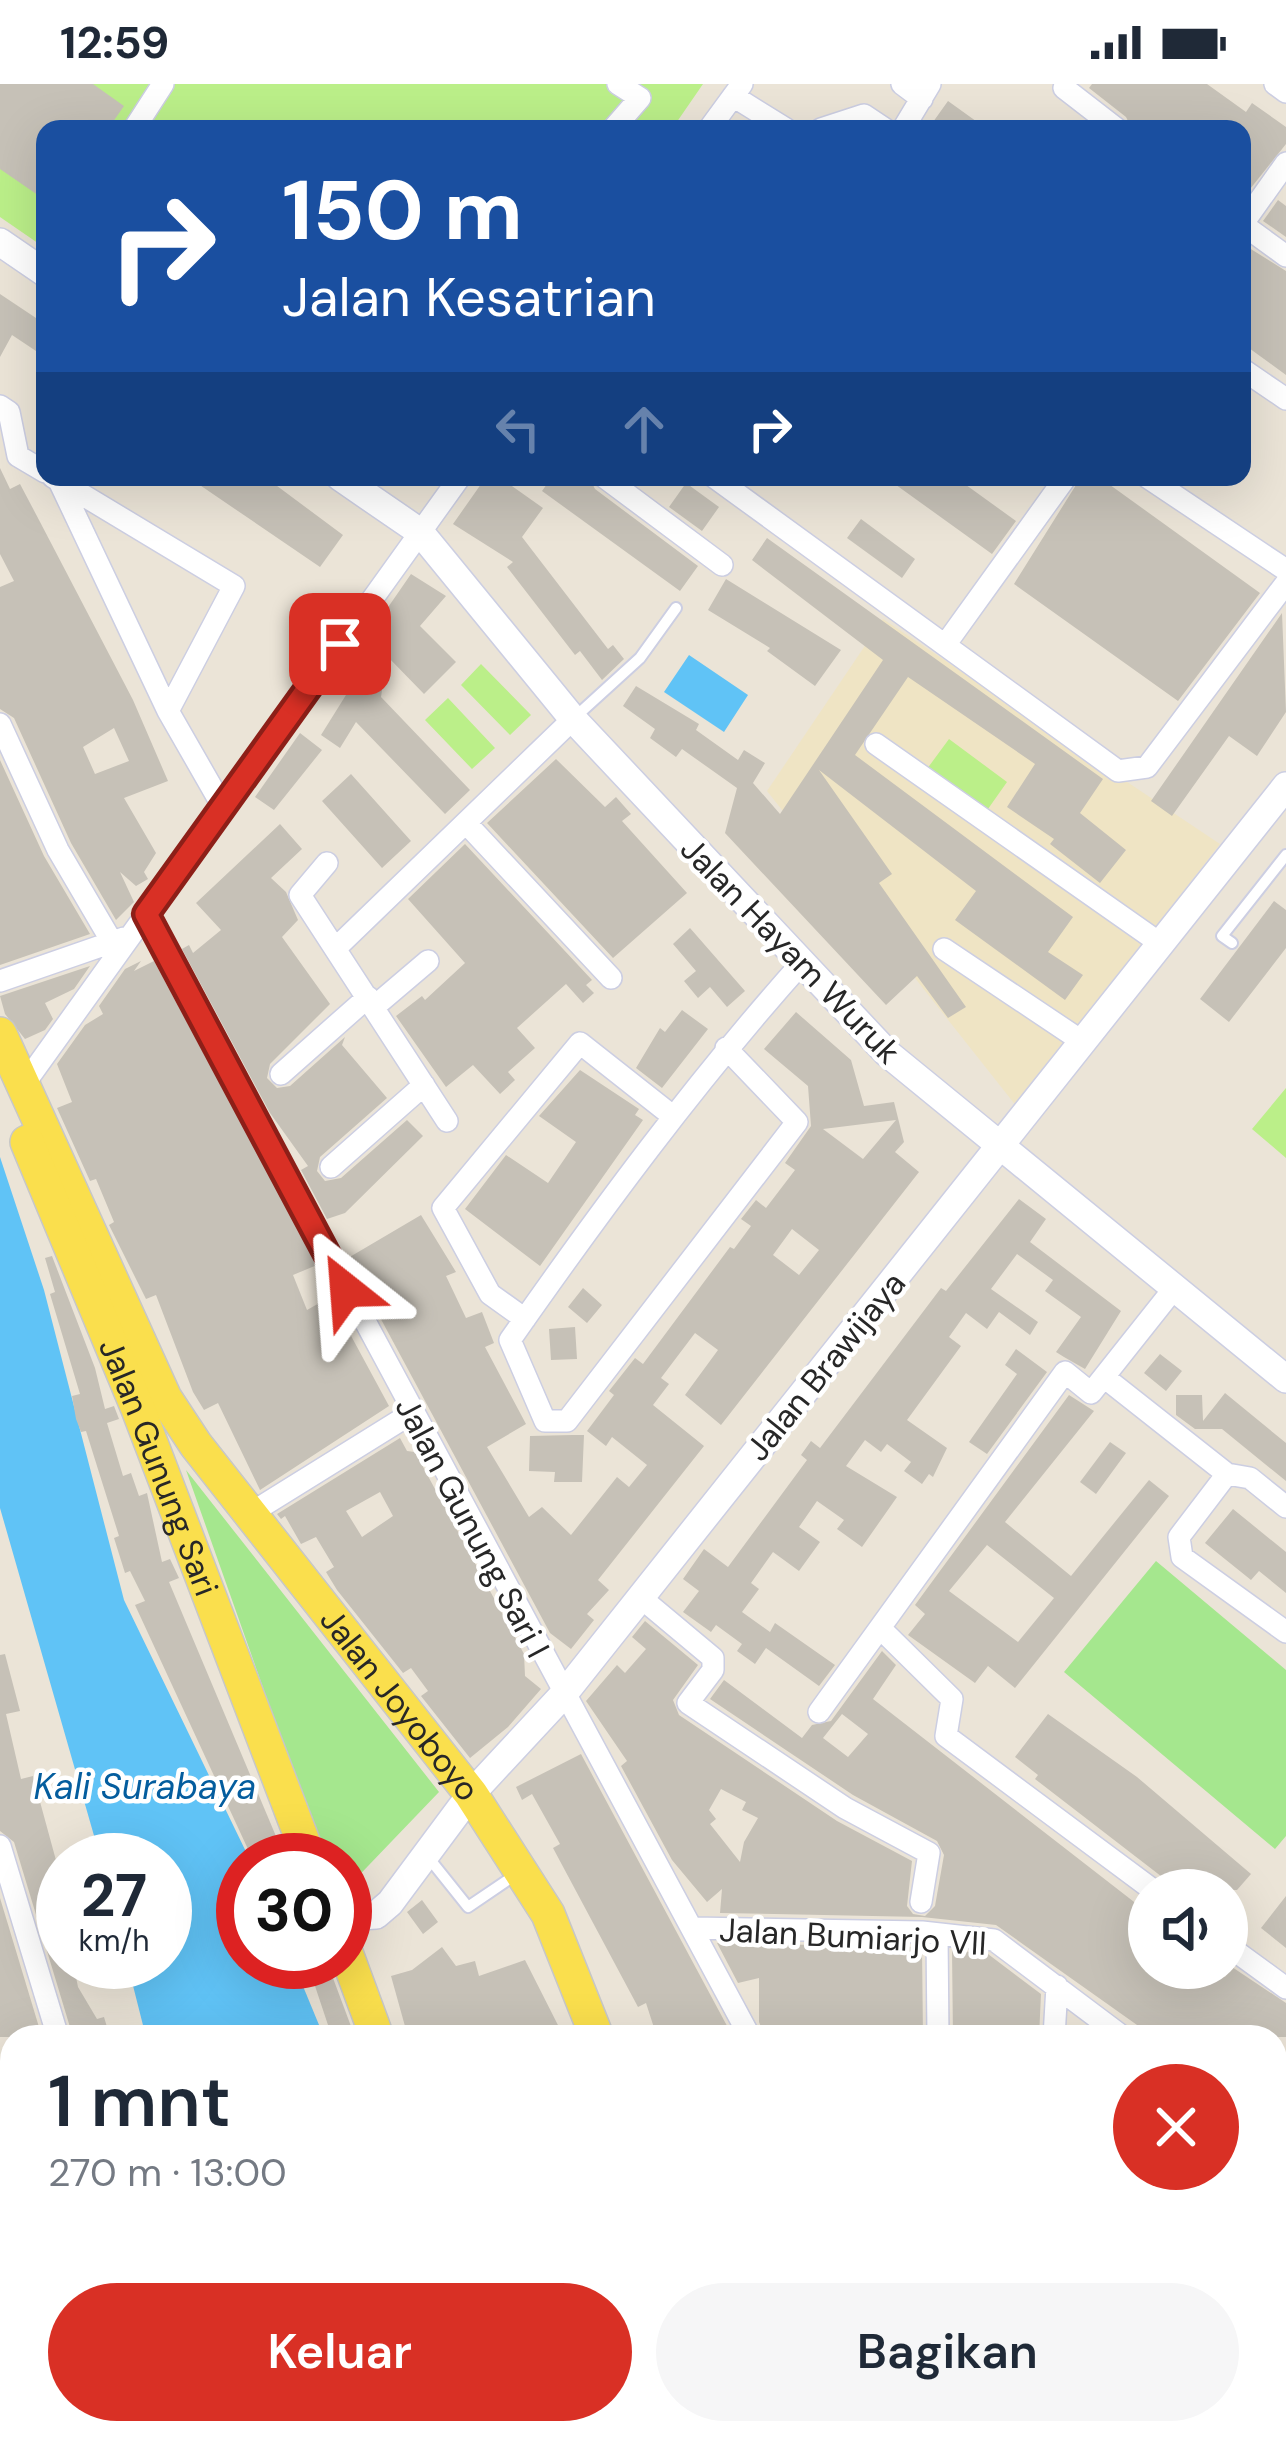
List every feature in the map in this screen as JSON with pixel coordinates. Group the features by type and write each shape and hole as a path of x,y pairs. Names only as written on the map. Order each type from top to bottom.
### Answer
{"main road":[{"name":"Jalan Gunung Sari","path":"0,1034 12,1082 152,1403 156,1465 299,1833"},
{"name":"Jalan Joyoboyo","path":"152,1403 196,1444 471,1794 548,1913 592,2025"},
{"path":"156,1465 158,1449 171,1438 196,1444"},
{"path":"359,1989 373,2025"}],"street":[{"path":"140,120 163,84"},
{"path":"618,84 640,98 621,120"},
{"path":"902,84 926,91 908,120"},
{"path":"1275,84 1286,92"},
{"path":"716,120 738,90 775,120"},
{"path":"1060,92 1103,120"},
{"path":"1251,212 1286,163"},
{"path":"1251,231 1286,256"},
{"path":"0,242 36,265"},
{"path":"1251,375 1286,399"},
{"path":"0,406 9,412 18,456 36,467"},
{"path":"56,486 168,711 223,807"},
{"path":"67,486 234,586 168,711"},
{"name":"Jalan Hayam Wuruk","path":"353,486 420,532 573,719 886,1053 1172,1291 1286,1379"},
{"path":"12,1082 121,939 146,914 453,486"},
{"path":"616,486 722,565"},
{"path":"727,486 1118,771 1147,767 1286,584"},
{"path":"741,496 748,486"},
{"path":"945,645 1060,486"},
{"path":"1160,486 1286,570"},
{"path":"337,947 573,719"},
{"path":"0,724 58,850 121,939"},
{"path":"876,744 1161,944"},
{"name":"Jalan Brawijaya","path":"372,1916 383,1911 471,1794 563,1695 1161,944 1280,804"},
{"path":"466,823 611,978"},
{"path":"327,863 300,895 447,1121"},
{"name":"Jalan Gunung Sari I","path":"146,914 744,2025"},
{"path":"0,982 121,939"},
{"path":"944,949 1083,1042"},
{"path":"281,1073 428,962"},
{"path":"725,1048 797,1122 567,1421 545,1420 510,1340 670,1114 725,1048 800,965"},
{"path":"525,1318 490,1294 443,1208 580,1043 670,1114"},
{"path":"331,1167 424,1085"},
{"path":"819,1712 1065,1372 1091,1393 1172,1291"},
{"path":"1104,1377 1227,1474 1250,1478 1286,1508"},
{"path":"251,1513 412,1413"},
{"path":"1227,1474 1179,1538 1178,1548 1182,1557 1286,1633"},
{"path":"640,1598 713,1658 713,1670 688,1703 845,1808 929,1852 921,1902"},
{"path":"880,1628 952,1699 946,1736 1128,1871"},
{"path":"0,1846 54,2025"},
{"name":"Jalan Bumiarjo VII","path":"693,1928 937,1934 994,1940 1108,2025"},
{"path":"937,1934 938,2025"},
{"path":"1248,1960 1286,1988"},
{"path":"1055,2025 1057,1986"}],"lane":[{"path":"573,719 640,658 676,608"},
{"path":"1232,943 1222,936 1286,855"},
{"path":"427,1854 468,1907 520,1870"}],"shaded area":[{"path":"883,619 1220,844 1017,1107 767,791"}],"green space":[{"path":"0,84 703,84 678,120 36,120 36,242 0,217"},
{"path":"481,664 531,715 510,735 461,685"},
{"path":"448,698 495,748 472,769 425,720"},
{"path":"949,739 1007,782 983,816 924,773"},
{"path":"1286,1088 1286,1158 1252,1129"},
{"path":"186,1470 439,1792 372,1862 372,1833 314,1833"},
{"path":"1156,1561 1286,1670 1286,1836 1275,1849 1064,1672"}],"water":[{"path":"689,655 748,695 724,732 664,692"},
{"name":"Kali Surabaya","path":"0,1157 44,1290 124,1600 237,1833 216,1833 216,1989 304,1989 319,2025 143,2025 134,1989 192,1989 192,1833 93,1833 0,1508"}],"building":[{"path":"0,84 93,84 124,106 114,120 36,120 36,194 0,169"},
{"path":"1092,84 1207,84 1246,112 1252,103 1286,127 1286,144 1251,188 1251,120 1128,120 1089,88"},
{"path":"948,101 974,120 934,120"},
{"path":"1278,200 1286,206 1286,237 1263,221"},
{"path":"1251,249 1286,271 1286,375 1251,350"},
{"path":"0,294 36,318 36,351 12,335 0,357"},
{"path":"0,468 10,489 20,484 133,700 168,781 124,798 156,853 144,872 148,879 136,886 120,872 134,902 116,920 71,843 14,718 0,709 0,587 14,581 0,554","holes":["114,728 129,761 95,774 83,747"]},
{"path":"201,486 277,486 343,535 320,567"},
{"path":"480,486 512,486 543,508 522,537 608,649 613,645 624,659 602,680 580,651 575,655 507,567 513,562 453,524"},
{"path":"546,486 594,486 698,566 680,591 542,491"},
{"path":"684,486 690,486 719,507 702,531 669,507"},
{"path":"898,486 967,486 1016,521 992,554"},
{"path":"1075,486 1111,486 1260,593 1178,701 1014,584"},
{"path":"861,519 915,559 902,578 847,538"},
{"path":"767,538 1103,779 1080,813 1126,850 1100,883 1050,844 1054,839 1007,807 1035,764 908,677 855,755 1073,917 1048,952 1083,975 1065,1000 955,920 976,891 819,770 892,874 879,883 966,1007 948,1018 917,976 886,1005 725,833 737,788 682,749 676,757 650,738 655,729 623,706 636,686 699,724 696,730 738,760 744,750 765,763 753,783 780,814 883,660 752,560"},
{"path":"411,574 446,596 420,626 456,662 424,694 387,656 381,697 470,790 445,814 356,722 340,748 321,735 356,679 362,645"},
{"path":"726,579 841,650 815,686 767,651 770,648 708,610"},
{"path":"1282,613 1286,712 1257,756 1229,736 1172,816 1151,801"},
{"path":"300,733 322,750 274,810 255,797"},
{"path":"556,759 605,807 616,797 631,814 622,821 687,893 613,958 487,823"},
{"path":"0,760 44,856 90,934 0,965"},
{"path":"351,774 411,841 382,868 322,801"},
{"path":"280,824 302,849 271,878 286,892 298,920 282,937 330,1004 270,1064 267,1078 277,1088 290,1086 345,1037 342,1045 387,1098 320,1157 317,1171 325,1181 341,1178 407,1120 423,1136 345,1213 327,1219 301,1170 308,1166 270,1113 182,949 189,945 193,953 221,930 196,903"},
{"path":"465,844 592,980 586,985 594,993 583,1003 566,984 517,1028 535,1048 508,1072 515,1080 500,1094 473,1065 446,1087 396,1016 422,996 425,1000 465,963 408,899"},
{"path":"1274,901 1286,910 1286,948 1229,1022 1200,999"},
{"path":"690,928 745,991 727,1007 710,987 698,998 684,981 696,971 673,944"},
{"path":"141,961 134,971 154,961 317,1265 293,1275 307,1310 330,1297 389,1406 260,1490 218,1403 204,1410 193,1392 156,1295 146,1299 109,1225 114,1222 96,1179 90,1181 57,1108 72,1102 57,1064 85,1025 103,1014 99,1006 125,969"},
{"path":"90,966 74,989 45,1003 53,1019 45,1030 25,1039 5,1014 0,996"},
{"path":"682,1010 708,1029 662,1088 636,1068 660,1028 665,1032"},
{"path":"796,1012 851,1060 864,1106 894,1102 904,1142 895,1152 919,1172 721,1425 685,1395 718,1350 695,1333 661,1378 669,1384 653,1405 704,1446 598,1580 609,1590 587,1614 594,1620 571,1649 550,1633 348,1258 421,1215 456,1272 446,1276 466,1318 482,1312 494,1343 485,1347 526,1424 487,1447 529,1517 542,1507 571,1535 617,1477 629,1487 647,1465 612,1437 606,1446 587,1431 614,1395 609,1391 635,1358 643,1364 730,1247 734,1249 751,1226 741,1219 756,1200 766,1208 795,1170 785,1163 811,1126 808,1086 764,1049","holes":["896,1120 863,1159 823,1129","792,1229 819,1250 799,1275 773,1255"]},
{"path":"580,1070 639,1109 635,1115 643,1120 540,1266 465,1209 506,1155 548,1183 576,1142 539,1116"},
{"path":"1019,1199 1046,1219 1030,1242 1121,1311 1085,1369 1056,1352 1081,1317 1045,1291 1053,1280 1017,1254 991,1289 1038,1322 1030,1335 999,1312 987,1329 966,1313 949,1337 961,1346 907,1420 947,1448 933,1477 929,1474 922,1484 904,1471 911,1462 887,1444 881,1452 865,1440 846,1466 897,1497 862,1547 837,1529 844,1520 817,1501 799,1527 820,1542 799,1571 773,1552 751,1583 759,1589 742,1612 770,1632 775,1623 835,1665 819,1686 766,1648 755,1664 737,1651 742,1644 716,1625 711,1632 683,1612 699,1591 683,1579 704,1549 728,1567 807,1460 801,1455 811,1441 820,1448 941,1288 946,1291"},
{"path":"52,1256 95,1368 105,1409 114,1406 119,1419 107,1423 123,1476 131,1473 139,1496 147,1493 162,1562 170,1559 179,1578 169,1582 275,1833 241,1833 135,1605 145,1601 130,1571 125,1573 114,1538 119,1536 86,1431 81,1432 76,1419 72,1396 80,1394 50,1294 55,1292 45,1258"},
{"path":"583,1288 602,1305 587,1323 568,1307"},
{"path":"575,1327 577,1359 551,1360 549,1329"},
{"path":"1016,1349 1047,1372 987,1454 969,1442 1017,1374 1005,1365"},
{"path":"1160,1354 1182,1371 1166,1391 1144,1373"},
{"path":"1225,1393 1286,1443 1286,1481 1222,1429 1195,1429 1176,1415 1176,1395 1202,1395 1203,1421"},
{"path":"1069,1395 1094,1411 1005,1522 1071,1576 1149,1480 1169,1496 1015,1688 988,1666 975,1683 908,1635 925,1614 915,1605","holes":["987,1545 1054,1598 1018,1642 949,1591"]},
{"path":"584,1435 582,1482 554,1482 555,1472 529,1471 530,1436"},
{"path":"400,1438 407,1451 415,1452 524,1654 525,1676 541,1689 508,1727 470,1758 421,1696 428,1691 411,1668 403,1673 337,1590 326,1572 334,1567 316,1537 301,1544 285,1516 281,1519 277,1514","holes":["380,1492 393,1516 362,1537 346,1511"]},
{"path":"1110,1442 1126,1453 1096,1494 1080,1482"},
{"path":"1233,1509 1286,1552 1286,1593 1259,1571 1251,1580 1205,1543"},
{"path":"645,1621 698,1665 673,1700 679,1715 837,1821 912,1861 907,1906 913,1914 925,1916 935,1906 944,1855 937,1841 853,1795 710,1699 724,1680 802,1738 812,1725 831,1721 882,1651 896,1665 873,1699 1128,1897 1128,1989 1248,1989 1248,1978 1286,2003 1286,2025 1137,2025 996,1925 922,1917 720,1913 722,1889 707,1902 672,1860 621,1766 627,1761 586,1701 617,1665 625,1673 646,1649 632,1637","holes":["842,1714 868,1734 848,1757 823,1738","721,1789 746,1802 742,1810 758,1818 744,1842 740,1862 710,1824 716,1819 709,1810"]},
{"path":"5,1654 20,1711 6,1714 21,1779 33,1776 49,1833 36,1833 36,1915 14,1842 0,1831 0,1655"},
{"path":"1048,1714 1137,1777 1245,1869 1152,1869 1035,1779 1038,1775 1015,1757"},
{"path":"581,1754 727,2025 653,2025 646,2003 638,2007 553,1848 560,1844 532,1794 522,1800 516,1787"},
{"path":"1286,1896 1286,1948 1261,1928"},
{"path":"0,1898 38,2025 0,2025"},
{"path":"422,1900 438,1922 423,1934 407,1912"},
{"path":"717,1943 922,1947 923,2025 760,2025 759,1978 738,1983"},
{"path":"442,1947 456,1966 475,1961 479,1976 525,1960 558,2025 405,2025 391,1976 412,1970"},
{"path":"952,1950 988,1954 1041,1994 1040,2025 953,2025"},
{"path":"58,1989 79,1989 97,2019 104,2017 106,2025 69,2025"},
{"path":"316,1989 337,1989 351,2025 328,2025"}],"route":[{"path":"340,644 146,914 346,1290"}]}
